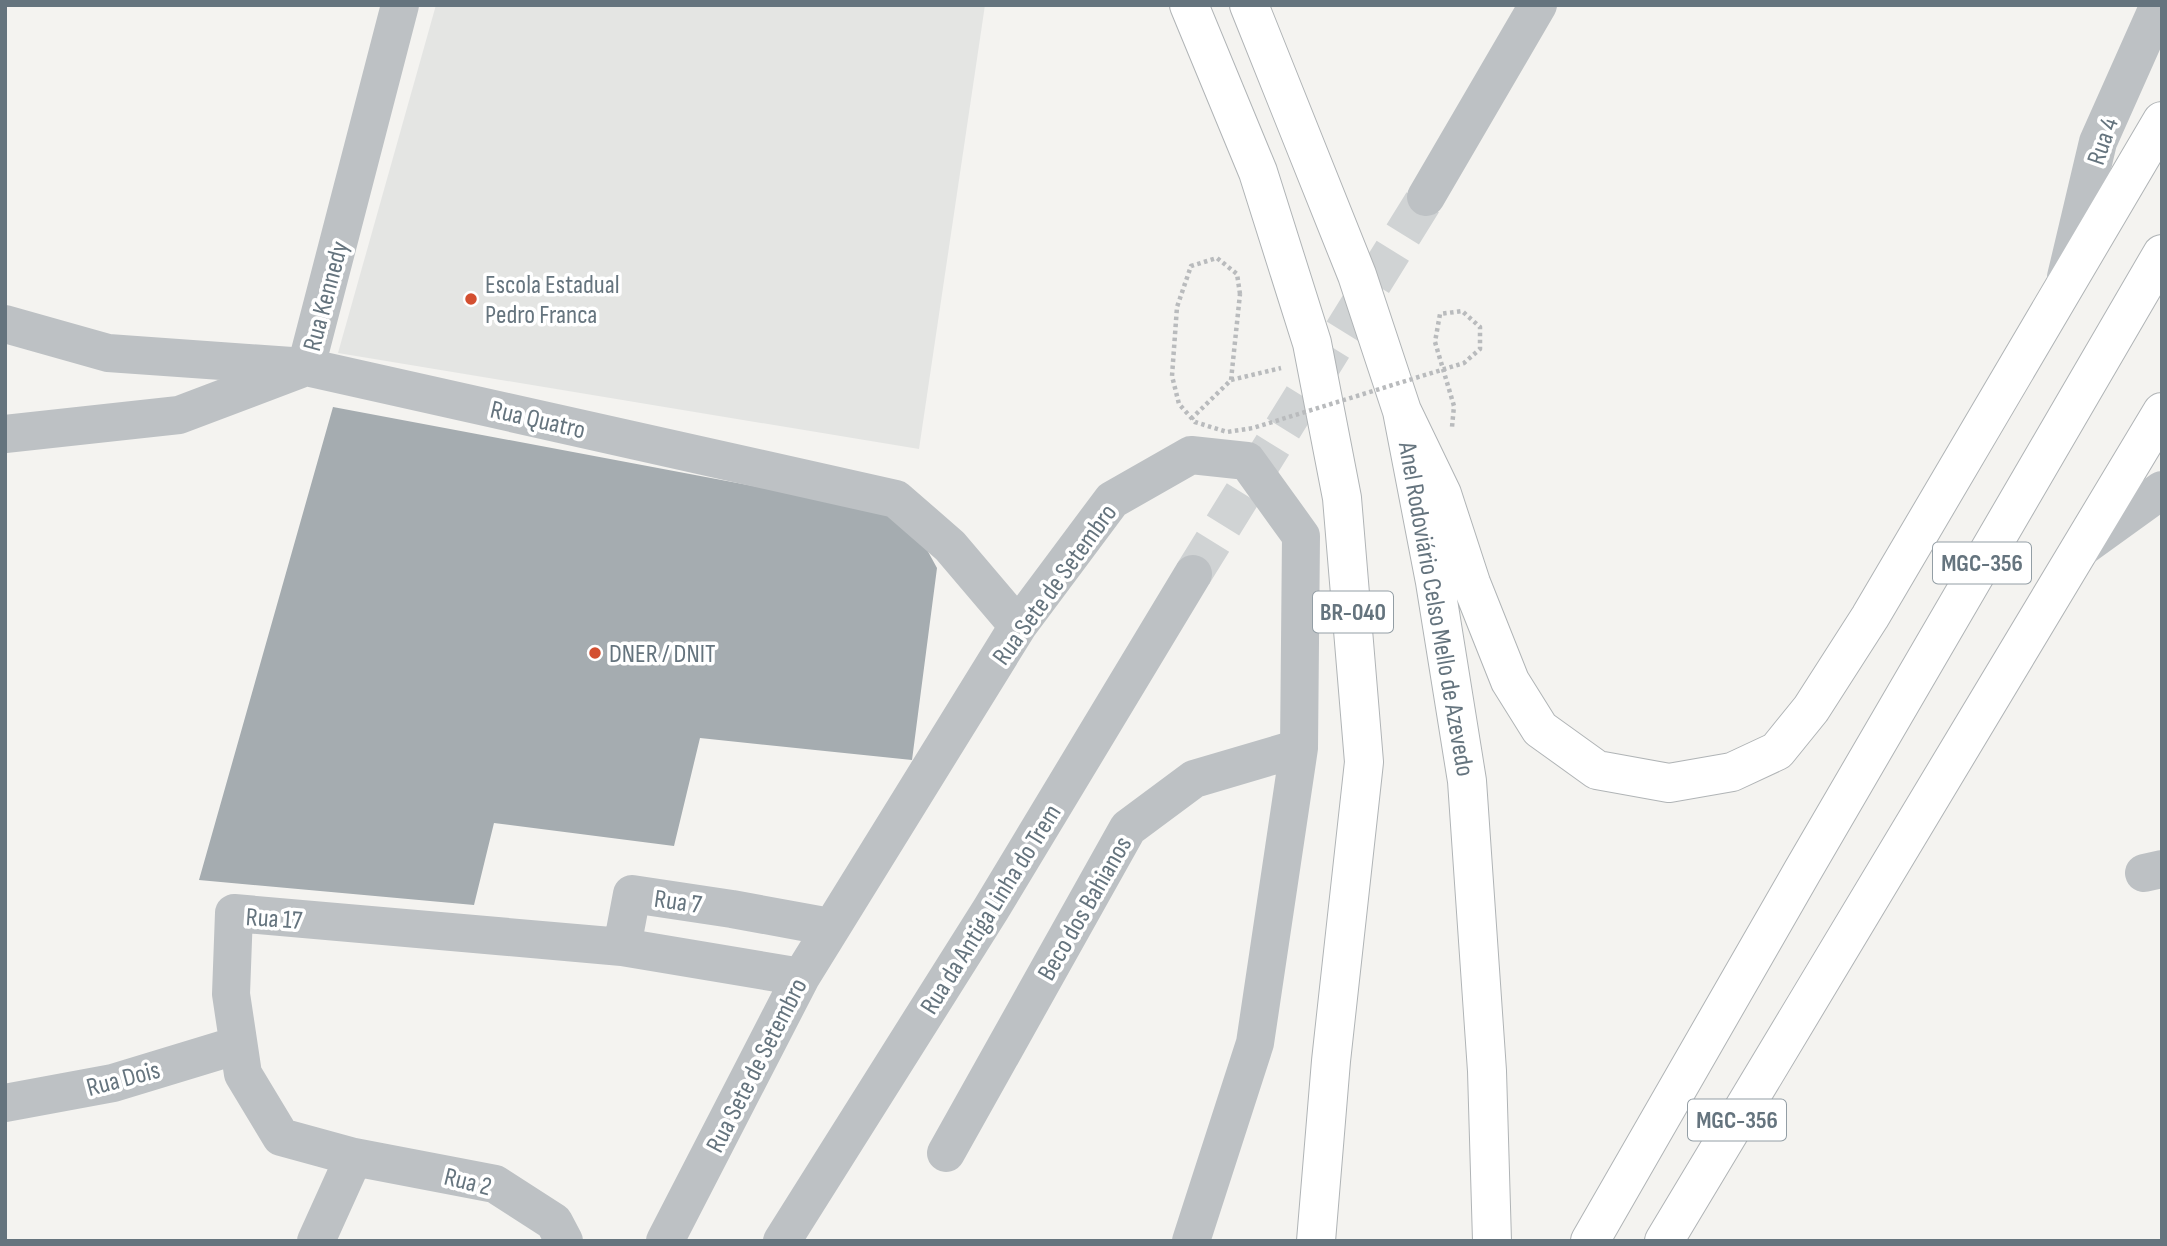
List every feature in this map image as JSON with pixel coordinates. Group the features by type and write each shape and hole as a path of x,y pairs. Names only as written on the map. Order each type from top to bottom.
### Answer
{"highway":[{"name":"BR-040","path":"1189,5 1258,172 1312,343 1342,498 1364,762 1331,1061 1316,1241"},
{"name":"Anel Rodoviário Celso Mello de Azevedo","path":"1249,5 1357,275 1402,411 1435,582 1467,780 1487,1071 1492,1241"},
{"path":"1402,411 1442,494 1471,583 1510,681 1540,729 1597,770 1669,783 1732,772 1777,751 1811,709 1870,617 2162,121"},
{"name":"MGC-356","path":"1591,1241 2162,254"},
{"name":"MGC-356","path":"1670,1231 2162,412"}],"street":[{"name":"Rua Kennedy","path":"5,434 179,415 306,367 400,5"},
{"path":"1426,197 1538,5"},
{"name":"Rua 4","path":"2065,284 2098,142 2158,5"},
{"name":"Rua Quatro","path":"5,324 108,353 306,367 896,499 950,546 1018,626"},
{"name":"Rua Sete de Setembro","path":"665,1241 801,976 1018,626 1112,500 1191,455 1247,461 1301,536 1299,748 1255,1043 1191,1241"},
{"path":"2080,549 2162,490"},
{"name":"Rua da Antiga Linha do Trem","path":"782,1241 991,909 1193,574"},
{"name":"Beco dos Bahianos","path":"946,1153 1128,828 1194,779 1299,748"},
{"name":"Rua 7","path":"801,976 622,947 632,894 830,927"},
{"name":"Rua 17","path":"354,1157 281,1137 243,1074 232,994 234,913 622,947"},
{"name":"Rua Dois","path":"5,1103 113,1083 238,1045"},
{"path":"317,1241 354,1157"},
{"name":"Rua 2","path":"354,1157 495,1184 554,1222 564,1241"}],"path":[{"path":"1231,380 1240,294 1237,274 1217,258 1191,266 1177,307 1172,376 1179,404 1195,422 1227,432 1253,428 1464,363 1480,349 1480,327 1462,311 1440,314 1435,342"},
{"path":"1182,428 1231,380 1315,359"}],"shaded area":[{"path":"436,5 985,5 919,449 338,353"}],"building":[{"name":"DNER / DNIT","path":"333,407 908,515 937,568 912,760 700,738 674,846 494,823 474,905 199,880"}],"tunnel":[{"path":"1193,574 1426,197"}],"place":[{"name":"Escola Estadual Pedro Franca","path":"471,299"},
{"name":"DNER / DNIT","path":"595,653"}]}
